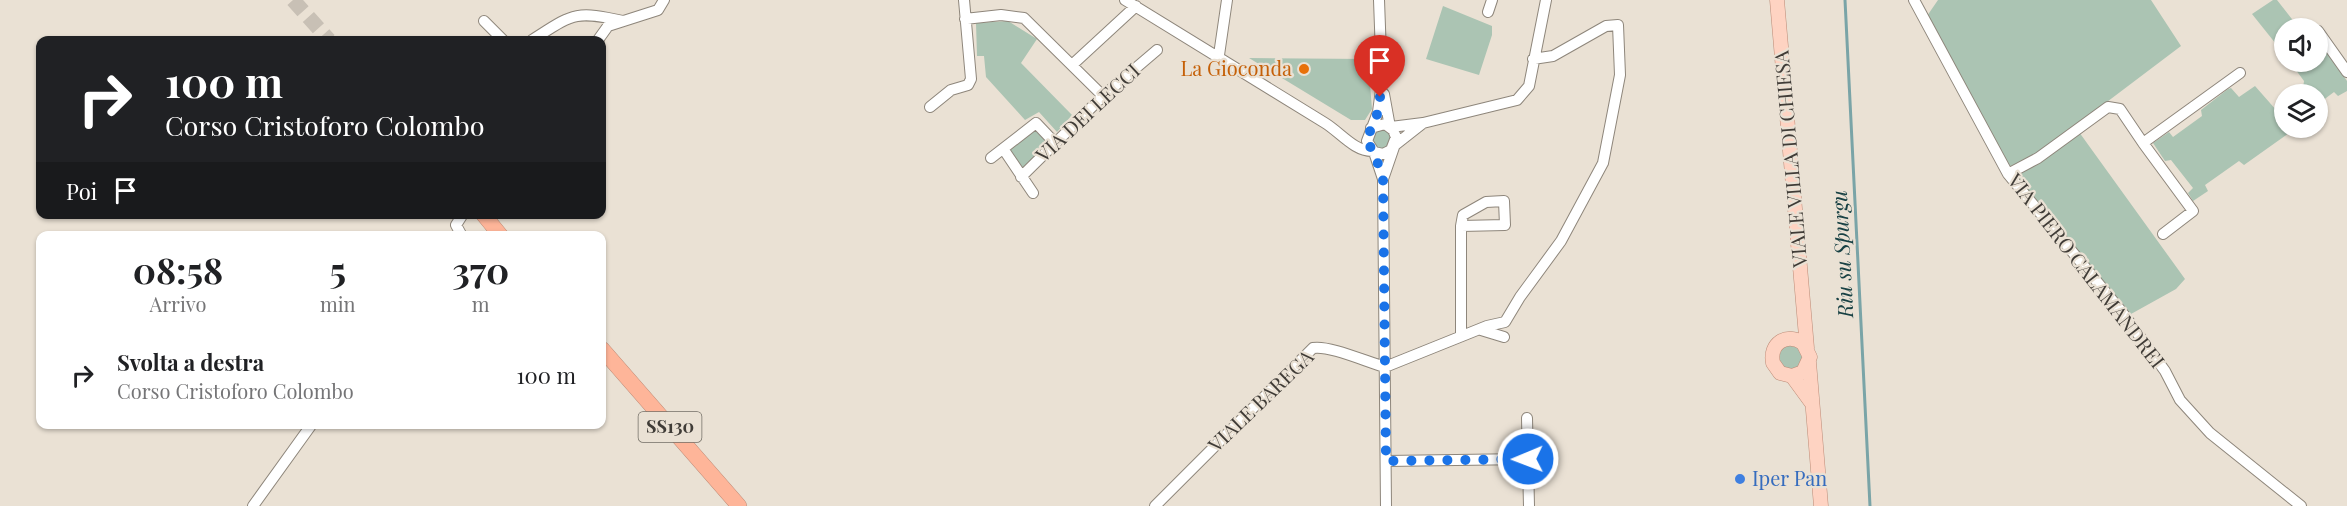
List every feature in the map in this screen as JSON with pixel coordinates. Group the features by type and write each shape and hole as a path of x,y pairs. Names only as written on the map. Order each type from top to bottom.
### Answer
{"highway":[{"path":"487,219 497,231"},
{"name":"SS130","path":"606,354 739,506"}],"main road":[{"name":"VIALE VILLA DI CHIESA","path":"1777,0 1821,506"},
{"path":"1792,338 1804,319"},
{"path":"1792,376 1803,372 1808,355 1803,343 1792,338 1780,341 1772,357 1776,369 1792,376 1811,402"}],"street":[{"path":"601,36 608,26 658,10 664,0"},
{"path":"930,107 951,90 968,85 971,80 963,0"},
{"path":"1125,0 1219,55 1344,135 1362,151 1387,153 1423,123"},
{"path":"1219,55 1227,0"},
{"path":"1379,0 1382,82 1378,112 1366,141 1373,151 1383,179 1386,506"},
{"path":"1382,57 1386,54 1385,0"},
{"path":"1488,12 1492,0"},
{"path":"1344,135 1359,136 1380,124 1390,127 1423,123 1517,100 1529,86 1546,0"},
{"name":"VIA PIERO CALAMANDREI","path":"1914,0 2008,174 2122,312 2165,371 2180,400 2210,433 2301,506"},
{"path":"1072,65 1136,6"},
{"path":"538,36 571,15 600,16 623,21"},
{"path":"965,19 1001,15 1018,16 1030,22 1103,96"},
{"path":"484,21 499,36"},
{"path":"1385,367 1461,336 1505,322 1558,245 1603,163 1620,75 1618,25 1606,26 1553,56 1533,58"},
{"path":"2328,46 2347,72"},
{"name":"VIA DEI LECCI","path":"1021,177 1103,96 1156,50"},
{"path":"2143,143 2240,73"},
{"path":"1382,82 1390,127 1396,137 1383,179"},
{"path":"2008,174 2038,158 2108,107 2120,110 2193,211 2163,234"},
{"path":"991,158 1036,123 1055,143"},
{"path":"1004,150 1033,193"},
{"path":"1461,226 1505,225 1504,201 1486,202 1462,215 1461,226 1461,336"},
{"path":"1481,330 1504,337"},
{"name":"VIALE BAREGA","path":"1155,506 1313,348 1324,346 1349,357 1385,367"},
{"path":"1527,418 1529,506"},
{"path":"253,506 308,429"},
{"path":"1386,461 1528,459"}],"green space":[{"path":"1938,0 2151,0 2181,46 2042,151 2013,167 2009,166 1927,16"},
{"path":"2273,0 2277,0 2291,18 2274,18 2274,42 2252,14"},
{"path":"1443,6 1492,26 1492,35 1479,75 1426,59"},
{"path":"1008,21 1037,39 1021,63 1072,115 1057,132 1039,112 1025,120 986,77 984,56 977,56 976,23"},
{"path":"2328,54 2347,81 2347,91 2338,96 2334,92 2328,96 2328,84 2304,84 2297,72 2328,72"},
{"path":"1249,58 1368,59 1372,109 1365,120 1351,120"},
{"path":"2255,86 2274,108 2274,138 2282,138 2244,165 2239,161 2205,185 2208,191 2193,201 2188,193 2193,188 2171,160 2165,161 2153,143 2169,132 2173,137 2202,116 2201,110 2228,89 2231,88 2239,97"},
{"path":"1036,127 1051,143 1024,170 1008,150"},
{"path":"1381,127 1392,134 1390,147 1378,150 1369,137"},
{"path":"2079,132 2185,279 2176,289 2131,314 2015,175"},
{"path":"1791,345 1799,349 1803,357 1799,365 1791,369 1783,365 1779,357 1783,349"}],"waterway":[{"name":"Riu su Spurgu","path":"1845,0 1870,506"}],"tunnel":[{"path":"293,0 325,36"}],"place":[{"name":"La Gioconda","path":"1304,69"},
{"name":"Iper Pan","path":"1740,479"}],"route":[{"path":"1380,97 1378,112 1366,141 1374,152 1383,179 1386,461 1528,459"}]}
